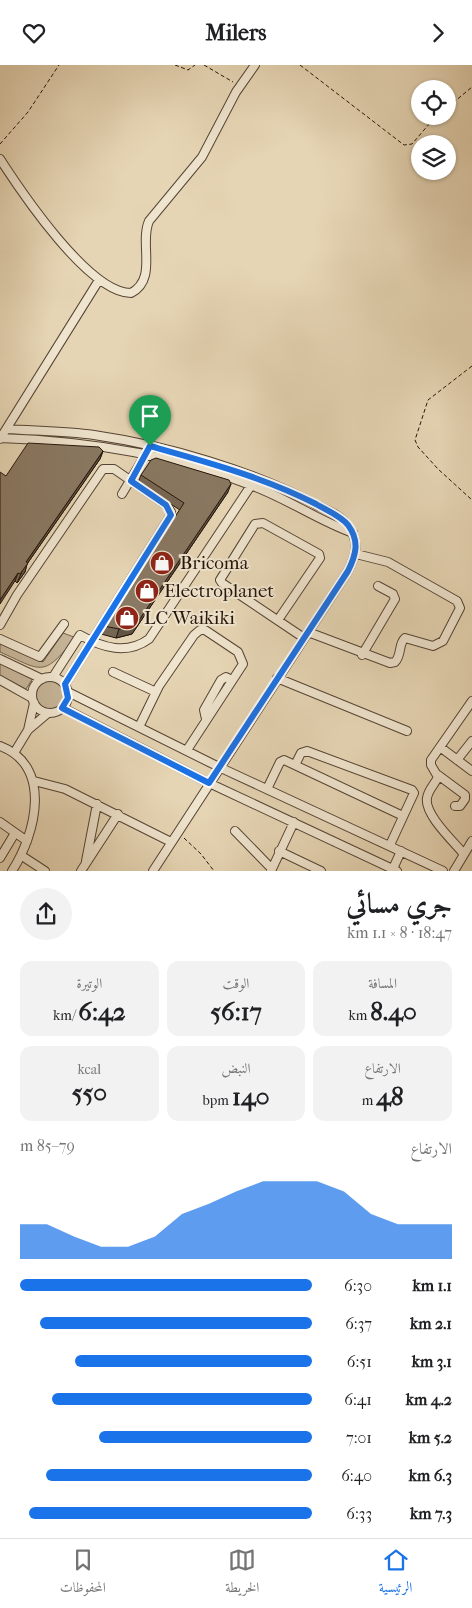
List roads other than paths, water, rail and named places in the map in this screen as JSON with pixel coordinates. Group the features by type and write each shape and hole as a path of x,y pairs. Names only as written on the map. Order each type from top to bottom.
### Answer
{"street":[{"path":"0,159 39,214 99,280 126,293 131,293 141,286 146,273 145,241 149,221 202,157 239,86 255,65"},
{"path":"0,439 99,280"},
{"path":"7,429 93,435 150,446 257,477 323,508 343,521 352,533 356,545 356,554 348,571 153,871"},
{"path":"0,439 92,444 145,454 252,485 292,502 352,533"},
{"path":"122,493 131,481 150,446"},
{"path":"0,625 17,595 103,469 110,467 166,505 171,515 65,684"},
{"path":"53,677 80,635 92,642 122,649 136,647 149,639 257,477"},
{"path":"278,620 320,558 319,554 263,523 259,523 255,524 220,580 278,620 306,635 362,655 393,663 398,659 402,641 405,638 433,646 439,645 443,641 460,604 388,562 356,554"},
{"path":"362,655 395,599 393,594 378,586"},
{"path":"0,639 40,657 64,624"},
{"path":"139,727 156,692 195,633 205,630 241,656 242,666 187,750"},
{"path":"68,655 80,661"},
{"path":"0,659 42,679 53,677 65,684 68,692 66,703 62,708 48,713 28,731 14,753"},
{"path":"113,672 156,692"},
{"path":"277,678 407,731"},
{"path":"28,731 33,690 42,679"},
{"path":"0,680 33,700 42,711 48,713"},
{"path":"68,692 219,767 443,871"},
{"path":"455,806 459,806 465,799 465,795 438,775 430,762 472,701"},
{"path":"62,708 209,783 394,870 401,851"},
{"path":"457,760 472,741"},
{"path":"0,746 14,753 34,781 35,810 22,856 12,871"},
{"path":"440,747 472,771"},
{"path":"295,765 300,753 307,751 412,790 414,793 390,845"},
{"path":"267,789 281,761 295,765 403,816"},
{"path":"438,775 428,794 427,805 436,821 463,853"},
{"path":"34,781 65,789 171,842"},
{"path":"83,868 97,804"},
{"path":"83,868 118,814"},
{"path":"0,822 27,841"},
{"path":"235,831 271,869 294,822"},
{"path":"0,858 15,833"},
{"path":"454,871 463,853 472,841"},
{"path":"279,851 321,871"},
{"path":"22,856 45,871"}],"place":[{"name":"Bricoma","path":"162,563"},
{"name":"Electroplanet","path":"147,591"},
{"name":"LC Waikiki","path":"127,618"}]}
